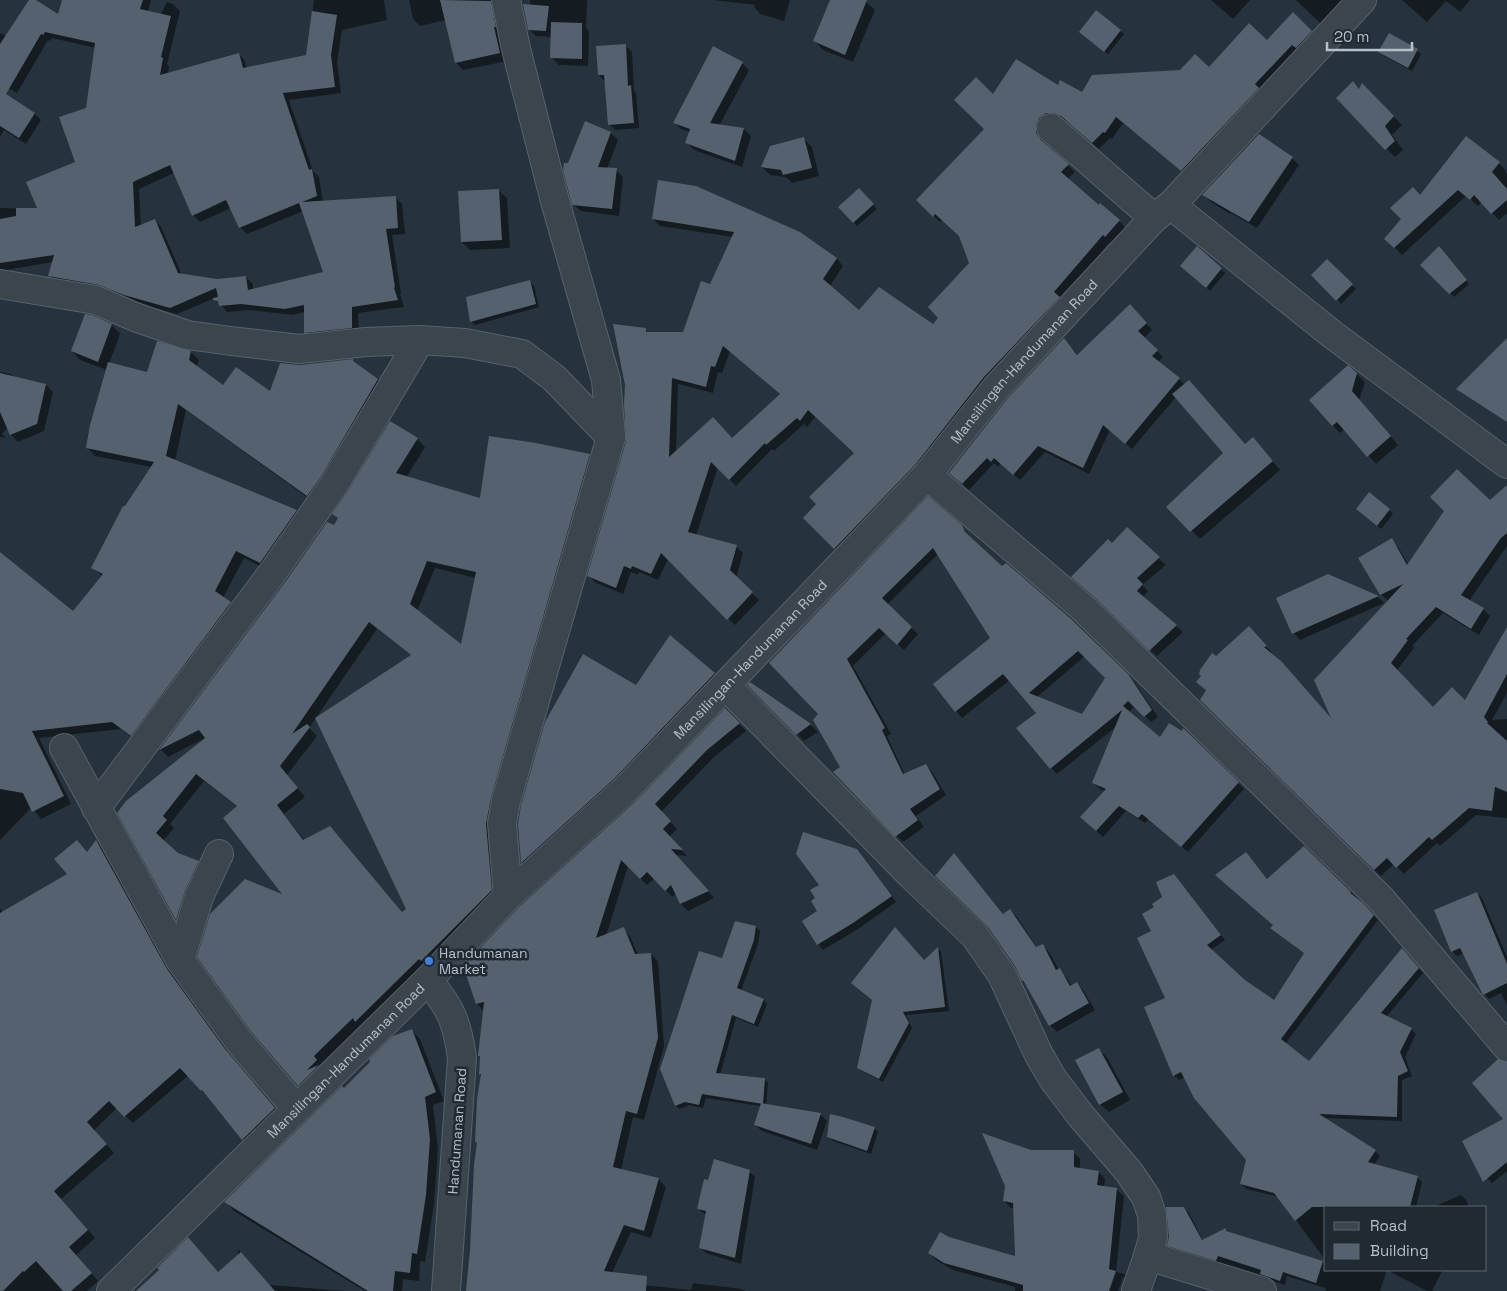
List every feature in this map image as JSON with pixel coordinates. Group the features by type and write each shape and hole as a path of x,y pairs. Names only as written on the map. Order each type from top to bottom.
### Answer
{"street":[{"path":"506,0 516,49 555,201 606,380 611,437 506,801 502,824 508,896"},
{"name":"Mansilingan-Handumanan Road","path":"111,1291 428,980 508,896 625,790 726,686 927,475 996,388 1362,0"},
{"path":"1051,128 1507,464"},
{"path":"0,284 96,300 135,317 187,335 231,341 299,349 366,342 420,340 465,343 522,354 554,378 611,437"},
{"path":"96,808 273,572 335,483 420,340"},
{"path":"927,475 1081,606 1381,899 1507,1047"},
{"path":"726,686 910,874 975,936 1002,975 1039,1055 1053,1079 1081,1116 1130,1172 1146,1197 1152,1215 1153,1238 1136,1291"},
{"path":"64,748 180,960 238,1040 296,1108"},
{"path":"180,960 199,897 219,854"},
{"name":"Handumanan Road","path":"428,980 444,1000 453,1016 462,1058 446,1291"},
{"path":"1148,1256 1262,1291"}],"building":[{"path":"29,0 36,0 58,14 62,0 143,0 140,9 171,16 161,57 163,58 160,75 239,53 243,68 306,55 312,11 337,15 331,55 335,87 283,93 309,170 312,169 317,196 302,202 396,196 398,228 386,229 394,288 398,300 352,307 352,328 304,333 304,305 285,309 241,304 219,306 218,301 213,300 213,298 218,297 216,288 170,308 124,295 99,285 48,276 54,255 0,263 0,219 16,216 16,208 37,208 26,182 75,162 59,117 86,108 95,43 45,32 43,35 41,34 6,94 35,113 19,138 0,126 0,44","holes":["170,165 192,216 226,200 239,228 299,203 323,272 248,290 246,276 217,279 178,273 155,219 135,227 133,182"]},
{"path":"440,0 491,1 500,53 455,63"},
{"path":"830,0 867,0 845,55 813,41"},
{"path":"523,4 549,6 546,31 528,30"},
{"path":"1096,10 1121,30 1104,52 1079,32"},
{"path":"1293,12 1312,31 1296,48 1292,45 1255,84 1259,88 1181,171 1116,117 1105,133 1103,132 1092,143 1061,116 1054,113 1046,113 1039,118 1036,125 1036,133 1041,140 1069,164 1061,172 1099,205 1100,203 1120,220 1105,237 1103,235 1054,292 1060,297 984,377 915,465 834,549 803,518 816,504 809,497 854,453 808,410 800,421 797,418 766,445 765,443 729,480 711,462 688,532 737,545 730,570 753,592 727,620 661,553 651,574 632,566 631,569 624,566 616,588 587,576 626,441 625,385 613,324 646,328 646,332 683,332 701,281 710,284 734,232 652,219 658,180 696,186 800,232 837,258 823,279 859,310 879,287 933,324 938,318 928,307 969,263 959,236 935,214 933,217 916,200 984,129 954,100 976,77 993,94 1016,59 1058,85 1060,80 1082,92 1092,75 1180,70 1195,54 1209,67 1249,23 1267,40","holes":["723,346 780,394 732,438 713,417 669,457 672,378 706,387 711,366 715,367"]},
{"path":"551,22 582,23 582,59 550,58"},
{"path":"1389,33 1418,49 1408,68 1378,52"},
{"path":"626,44 628,86 631,85 634,123 608,125 604,75 598,75 596,46"},
{"path":"713,46 743,62 710,123 744,128 735,161 685,143 690,129 673,123"},
{"path":"1353,81 1359,89 1362,83 1394,116 1385,126 1395,141 1385,150 1336,98"},
{"path":"585,121 611,132 598,167 617,168 612,209 572,205 563,170 564,163 568,163"},
{"path":"1259,134 1293,157 1249,222 1202,195"},
{"path":"1466,136 1500,162 1492,172 1507,189 1507,200 1491,214 1474,195 1470,200 1458,190 1394,248 1384,239 1401,219 1390,208 1413,187 1420,195"},
{"path":"804,137 812,168 783,175 781,170 761,167 770,146"},
{"path":"859,188 874,204 853,223 838,207"},
{"path":"499,189 502,240 461,242 458,191"},
{"path":"1197,246 1222,268 1206,288 1180,266"},
{"path":"1439,246 1467,280 1449,294 1420,265"},
{"path":"1327,259 1353,284 1336,301 1311,275"},
{"path":"530,280 536,304 470,322 466,297"},
{"path":"1130,304 1147,323 1138,331 1158,350 1152,356 1180,378 1125,444 1103,425 1083,468 1038,446 1013,475 994,458 991,462 987,458 962,484 949,473 1008,398 1064,338 1077,355"},
{"path":"85,314 112,324 98,362 71,351"},
{"path":"1507,338 1507,422 1456,389"},
{"path":"157,341 191,351 189,360 223,385 236,367 270,391 280,363 300,365 353,359 353,361 378,379 322,475 307,496 178,404 166,456 297,510 260,563 236,551 215,591 231,602 131,736 112,722 32,731 64,796 32,812 23,793 0,789 0,552 73,611 103,574 91,568 123,506 125,506 154,462 86,448 90,425 108,362 147,372"},
{"path":"1348,365 1357,373 1352,391 1391,436 1367,457 1337,422 1332,426 1309,400"},
{"path":"0,373 46,384 37,424 10,435 0,412"},
{"path":"1189,380 1245,444 1253,437 1273,461 1190,532 1166,507 1223,453 1172,394"},
{"path":"390,421 418,438 396,473 480,498 489,436 590,454 491,798 486,824 492,890 421,961 419,959 355,1022 353,1018 314,1056 317,1060 307,1070 319,1065 298,1086 250,1030 197,957 210,914 245,879 282,894 223,818 237,806 196,774 163,816 167,820 156,833 178,853 199,861 185,891 176,920 117,813 126,801 205,738 199,730 159,750 286,581 327,522 334,525 338,518 332,514","holes":["427,561 476,572 461,644 410,604","369,622 411,655 315,718 406,909 402,912 330,826 303,840 277,805 298,788 280,766 310,727 307,724 292,734"]},
{"path":"1457,469 1490,500 1507,485 1507,533 1501,538 1461,595 1484,608 1471,629 1436,607 1406,639 1408,640 1391,663 1433,707 1452,687 1465,700 1507,627 1507,674 1484,717 1487,723 1507,741 1507,792 1495,787 1492,811 1469,808 1432,840 1429,837 1396,868 1387,858 1374,870 1200,700 1206,690 1196,682 1201,676 1199,674 1200,670 1212,653 1216,656 1249,626 1267,646 1264,647 1282,662 1331,718 1314,680 1403,584 1380,595 1358,558 1392,538 1407,565 1444,511 1430,497"},
{"path":"1369,492 1390,509 1377,526 1356,509"},
{"path":"928,496 962,525 965,532 1002,566 1006,563 1070,618 1128,674 1152,710 1144,717 1128,701 1123,706 1160,737 1169,723 1182,731 1183,728 1239,782 1181,847 1142,814 1138,818 1119,806 1096,831 1080,817 1106,789 1092,783 1122,710 1050,769 1016,728 1036,713 1003,674 955,712 933,684 990,638 933,548 882,598 912,627 897,645 879,628 847,659 885,728 882,730 903,774 926,764 940,789 910,809 918,820 895,837 833,772 840,767 813,720 818,714 769,663","holes":["1078,651 1105,678 1082,714 1029,693"]},
{"path":"1127,527 1160,557 1137,578 1143,584 1137,591 1177,625 1149,651 1071,577 1108,539 1112,543"},
{"path":"1328,574 1379,596 1292,634 1276,598"},
{"path":"670,635 715,673 614,779 521,863 518,824 521,805 545,722 583,654 636,685"},
{"path":"750,682 811,724 796,735 747,685"},
{"path":"725,708 740,723 707,750 655,804 671,821 663,829 683,850 671,849 709,891 680,904 671,885 665,891 647,872 640,879 621,860 596,938 624,927 635,954 651,953 658,1038 637,1114 626,1111 613,1167 659,1178 644,1231 624,1225 604,1271 647,1276 646,1291 466,1291 477,1142 475,1142 477,1099 481,1074 479,1075 480,1056 478,1056 484,1002 476,1004 463,966 519,907 636,801"},
{"path":"803,832 857,849 892,896 817,945 802,921 817,911 811,901 815,898 810,890 819,885 796,854"},
{"path":"77,840 87,852 96,840 167,969 225,1049 275,1108 242,1140 202,1090 180,1068 124,1117 109,1101 87,1122 107,1144 54,1191 88,1230 69,1247 92,1273 71,1291 63,1291 36,1261 3,1291 0,1291 0,913 67,874 54,859"},
{"path":"1304,846 1374,915 1281,1039 1309,1061 1402,948 1419,968 1381,1013 1412,1028 1400,1052 1408,1071 1398,1076 1397,1117 1319,1114 1376,1150 1368,1162 1418,1176 1410,1206 1312,1207 1295,1221 1274,1193 1240,1184 1246,1160 1194,1098 1181,1072 1173,1076 1144,1007 1165,998 1137,938 1151,931 1142,914 1154,907 1152,904 1162,897 1156,882 1174,874 1221,935 1207,945 1245,980 1274,1000 1304,953 1270,928 1273,925 1215,875 1246,852 1267,879"},
{"path":"954,853 1003,914 1010,909 1036,947 1043,944 1056,970 1060,968 1070,986 1077,982 1089,1003 1049,1026 1015,966 988,927 935,876"},
{"path":"1477,892 1507,964 1507,983 1483,995 1460,948 1451,952 1434,910"},
{"path":"735,921 756,926 754,940 737,988 764,999 754,1024 732,1015 716,1073 765,1078 763,1104 702,1094 699,1105 685,1102 675,1106 660,1069 699,951 722,958"},
{"path":"895,927 924,960 938,947 945,1007 903,1012 909,1023 879,1079 857,1068 872,1000 851,983"},
{"path":"412,1029 436,1092 425,1097 430,1139 426,1195 417,1254 412,1253 410,1273 395,1271 393,1291 368,1291 224,1202 342,1086 344,1088 370,1062 369,1059 393,1036"},
{"path":"1099,1048 1123,1092 1099,1105 1075,1060"},
{"path":"1498,1059 1507,1062 1507,1162 1483,1182 1462,1141 1503,1119 1472,1083"},
{"path":"761,1103 821,1113 811,1144 754,1125"},
{"path":"830,1114 875,1127 867,1151 827,1137"},
{"path":"982,1133 1031,1150 1074,1150 1074,1167 1099,1171 1097,1185 1117,1188 1109,1269 1116,1271 1109,1291 1023,1291 1023,1285 944,1263 928,1253 940,1232 949,1237 1015,1256 1013,1203 1003,1201 1005,1186"},
{"path":"714,1159 750,1170 735,1258 699,1248 706,1211 697,1209 704,1179 708,1180"},
{"path":"1166,1207 1184,1207 1202,1240 1226,1228 1226,1231 1323,1261 1316,1283 1283,1272 1280,1281 1260,1274 1261,1270 1218,1256 1216,1261 1167,1246 1169,1237"},
{"path":"188,1237 218,1272 241,1252 275,1291 136,1291 159,1270 157,1268"}],"place":[{"name":"Handumanan Market","path":"429,961"}]}
